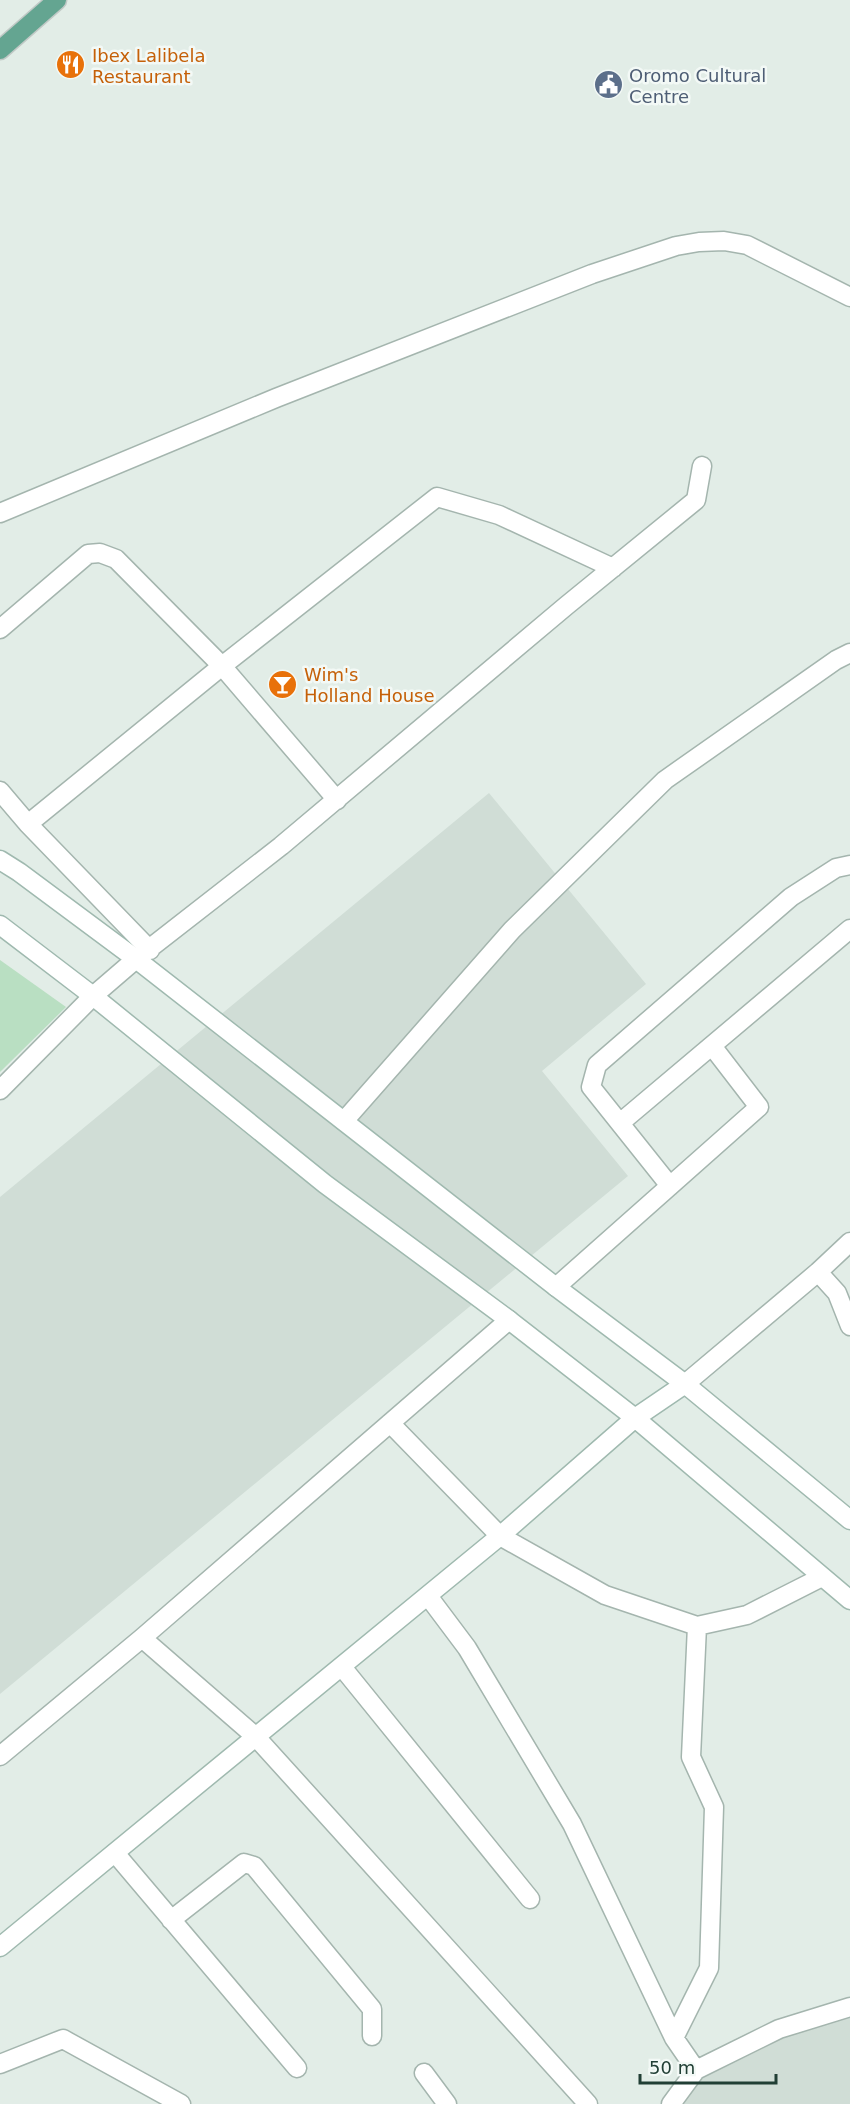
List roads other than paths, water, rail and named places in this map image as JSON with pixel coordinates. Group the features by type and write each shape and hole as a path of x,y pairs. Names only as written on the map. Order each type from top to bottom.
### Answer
{"main road":[{"path":"0,50 57,0"}],"street":[{"path":"0,513 265,403 592,274 676,246 699,242 747,245 850,297"},
{"path":"0,1090 93,996 337,800 696,500 702,466"},
{"path":"28,824 222,666 437,497 500,515 613,568"},
{"path":"0,629 88,554 100,553 116,559 222,666 337,800"},
{"path":"344,1121 512,930 665,780 827,666 850,653"},
{"path":"0,791 143,954"},
{"path":"0,860 143,954 344,1121 556,1287 685,1384 850,1520"},
{"path":"670,1186 591,1087 597,1065 791,897 836,868 850,865"},
{"path":"0,925 93,996 325,1184 509,1320 635,1418 850,1600"},
{"path":"620,1123 850,929"},
{"path":"556,1287 759,1107 712,1046"},
{"path":"0,1947 428,1596 635,1418 685,1384 818,1272 850,1242"},
{"path":"818,1272 837,1293 850,1326"},
{"path":"0,1756 142,1638 509,1320"},
{"path":"390,1423 500,1536 605,1595 697,1626 747,1615 822,1577"},
{"path":"428,1596 467,1648 572,1824 674,2038 696,2070"},
{"path":"674,2038 708,1968 714,1807 691,1757 697,1626"},
{"path":"142,1638 256,1737 588,2104"},
{"path":"342,1667 530,1899"},
{"path":"115,1853 297,2068"},
{"path":"171,1920 244,1863 254,1866 372,2009 372,2036"},
{"path":"671,2104 696,2070 779,2029 850,2007"},
{"path":"0,2064 63,2039 182,2104"},
{"path":"424,2073 445,2103"}],"place":[{"name":"Ibex Lalibela Restaurant","path":"71,65"},
{"name":"Oromo Cultural Centre","path":"608,85"},
{"name":"Wim's Holland House","path":"283,684"}]}
